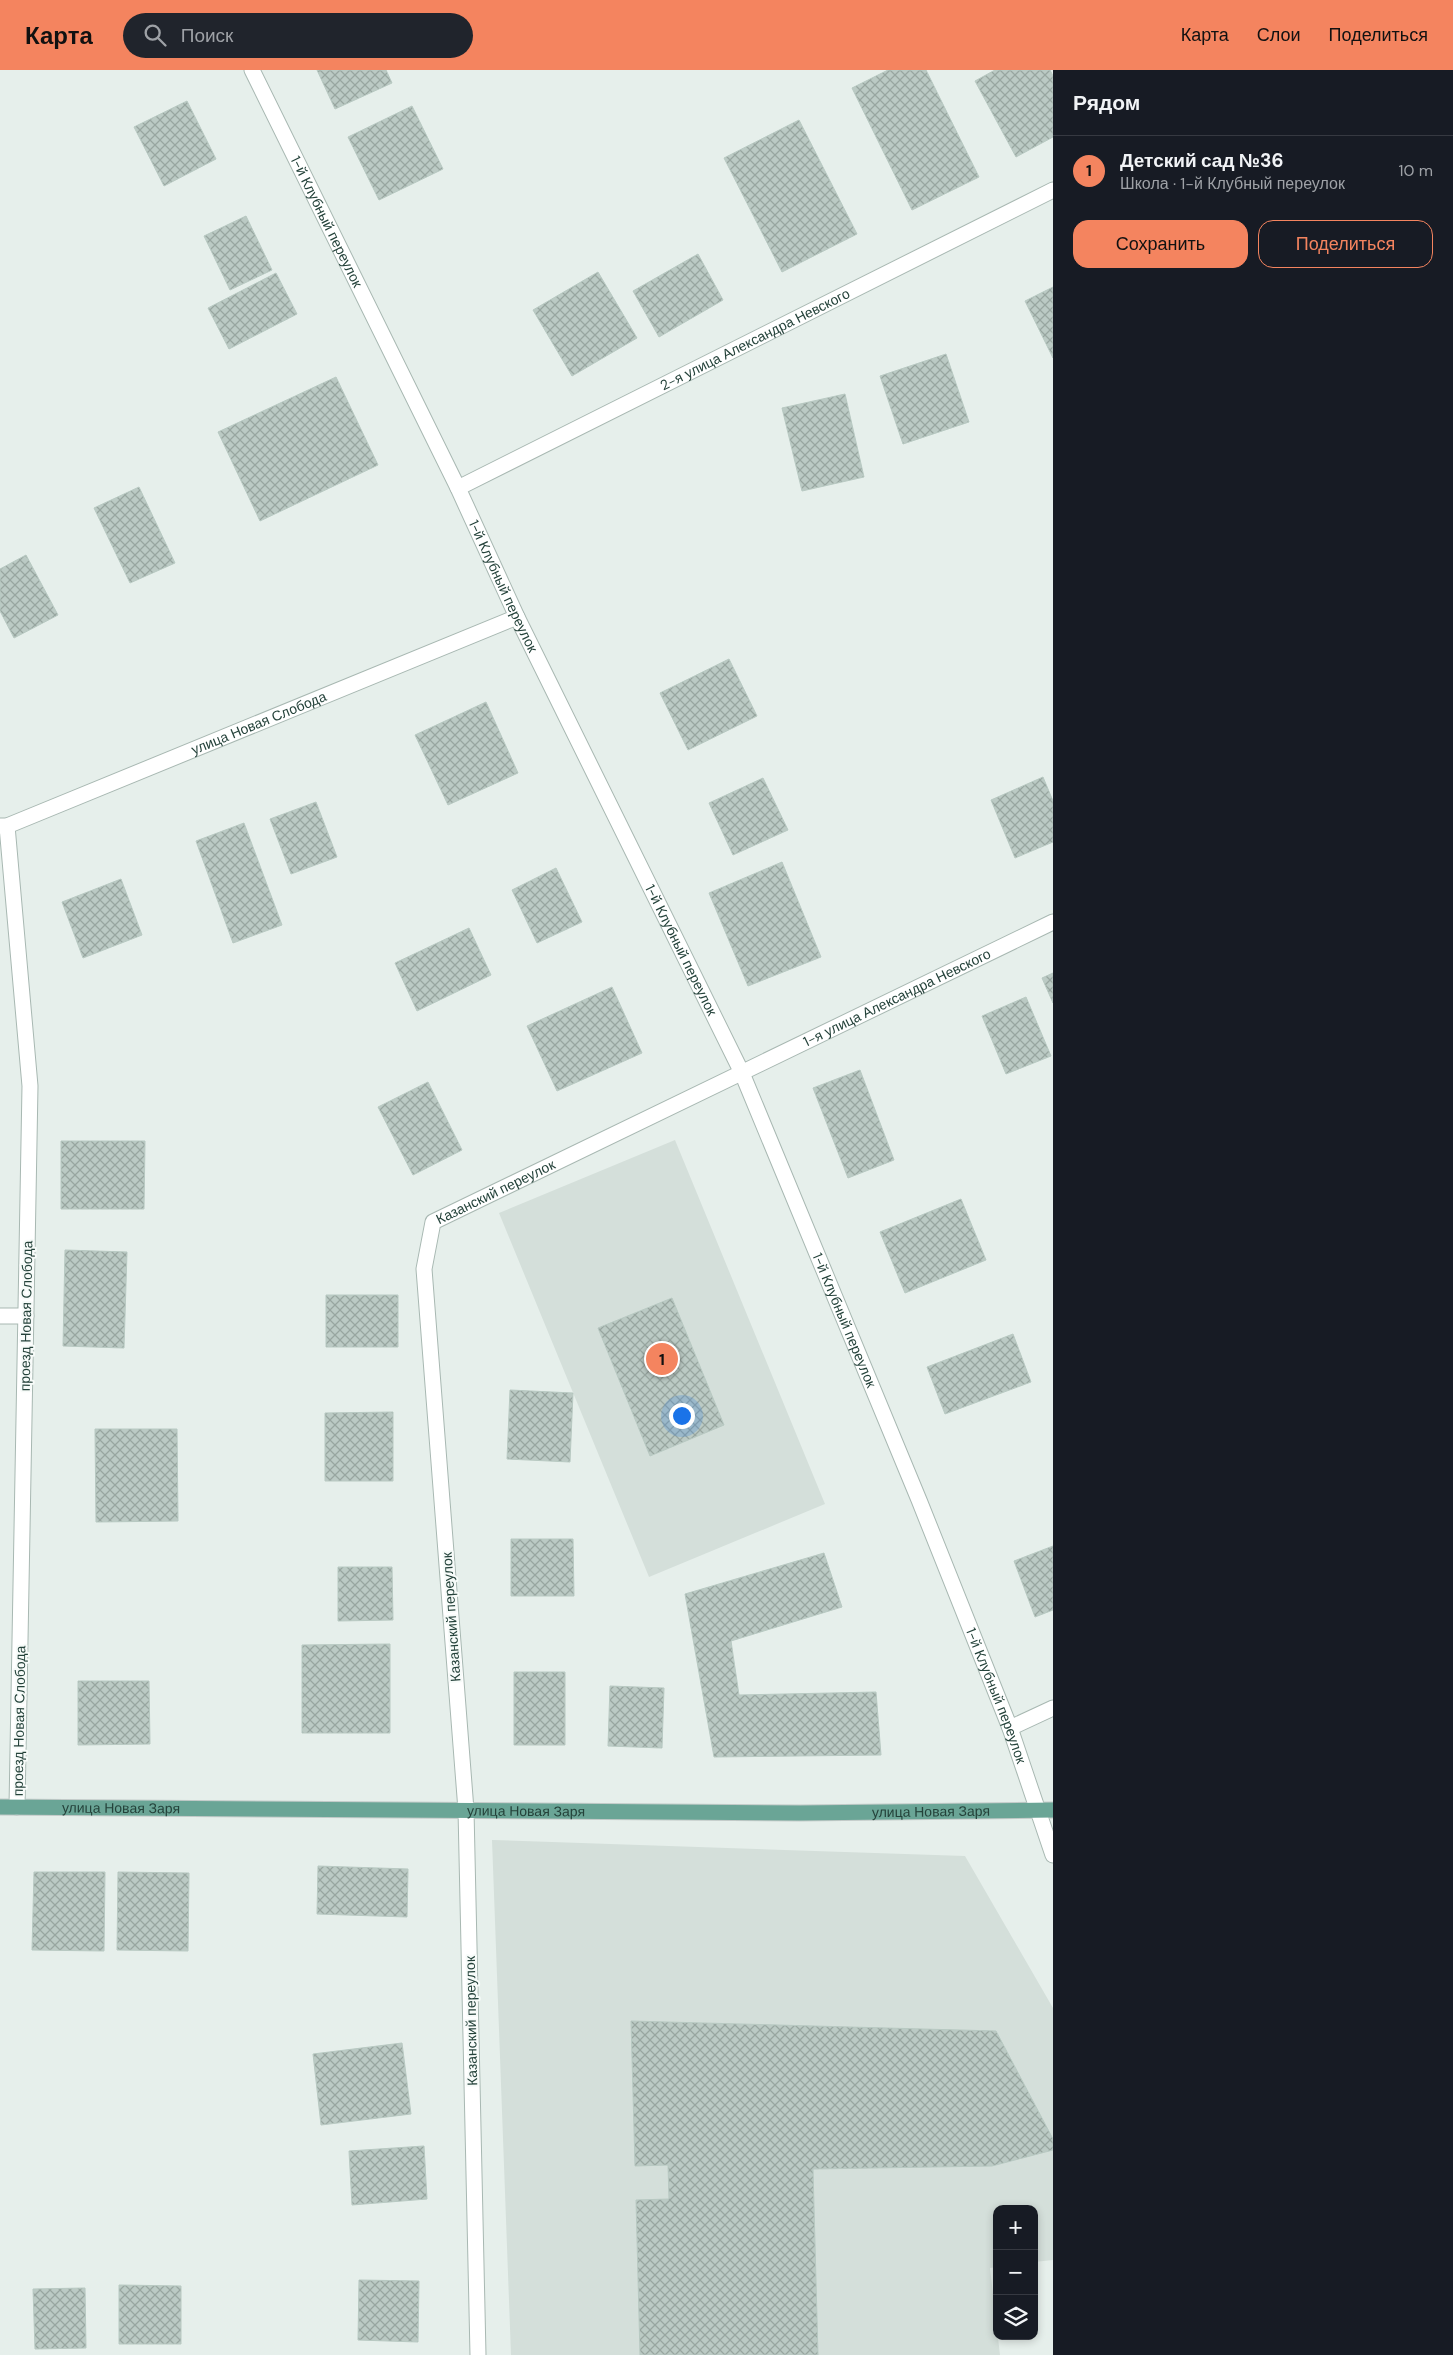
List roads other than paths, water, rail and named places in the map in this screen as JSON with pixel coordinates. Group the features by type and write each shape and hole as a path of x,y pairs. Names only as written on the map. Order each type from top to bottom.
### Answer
{"main road":[{"name":"улица Новая Заря","path":"0,1807 790,1813 1053,1810"}],"street":[{"name":"1-й Клубный переулок","path":"252,70 458,488 517,617 742,1073 919,1500 1010,1728 1053,1855"},
{"name":"2-я улица Александра Невского","path":"458,488 1053,190"},
{"name":"улица Новая Слобода","path":"4,826 517,617"},
{"name":"проезд Новая Слобода","path":"4,826 30,1086 17,1807"},
{"name":"1-я улица Александра Невского","path":"742,1073 1053,922"},
{"name":"Казанский переулок","path":"478,2355 466,1810 424,1269 433,1222 742,1073"},
{"path":"0,1316 26,1316"},
{"path":"1010,1728 1053,1708"}],"place":[{"name":"Детский сад №36","path":"662,1359"}]}
